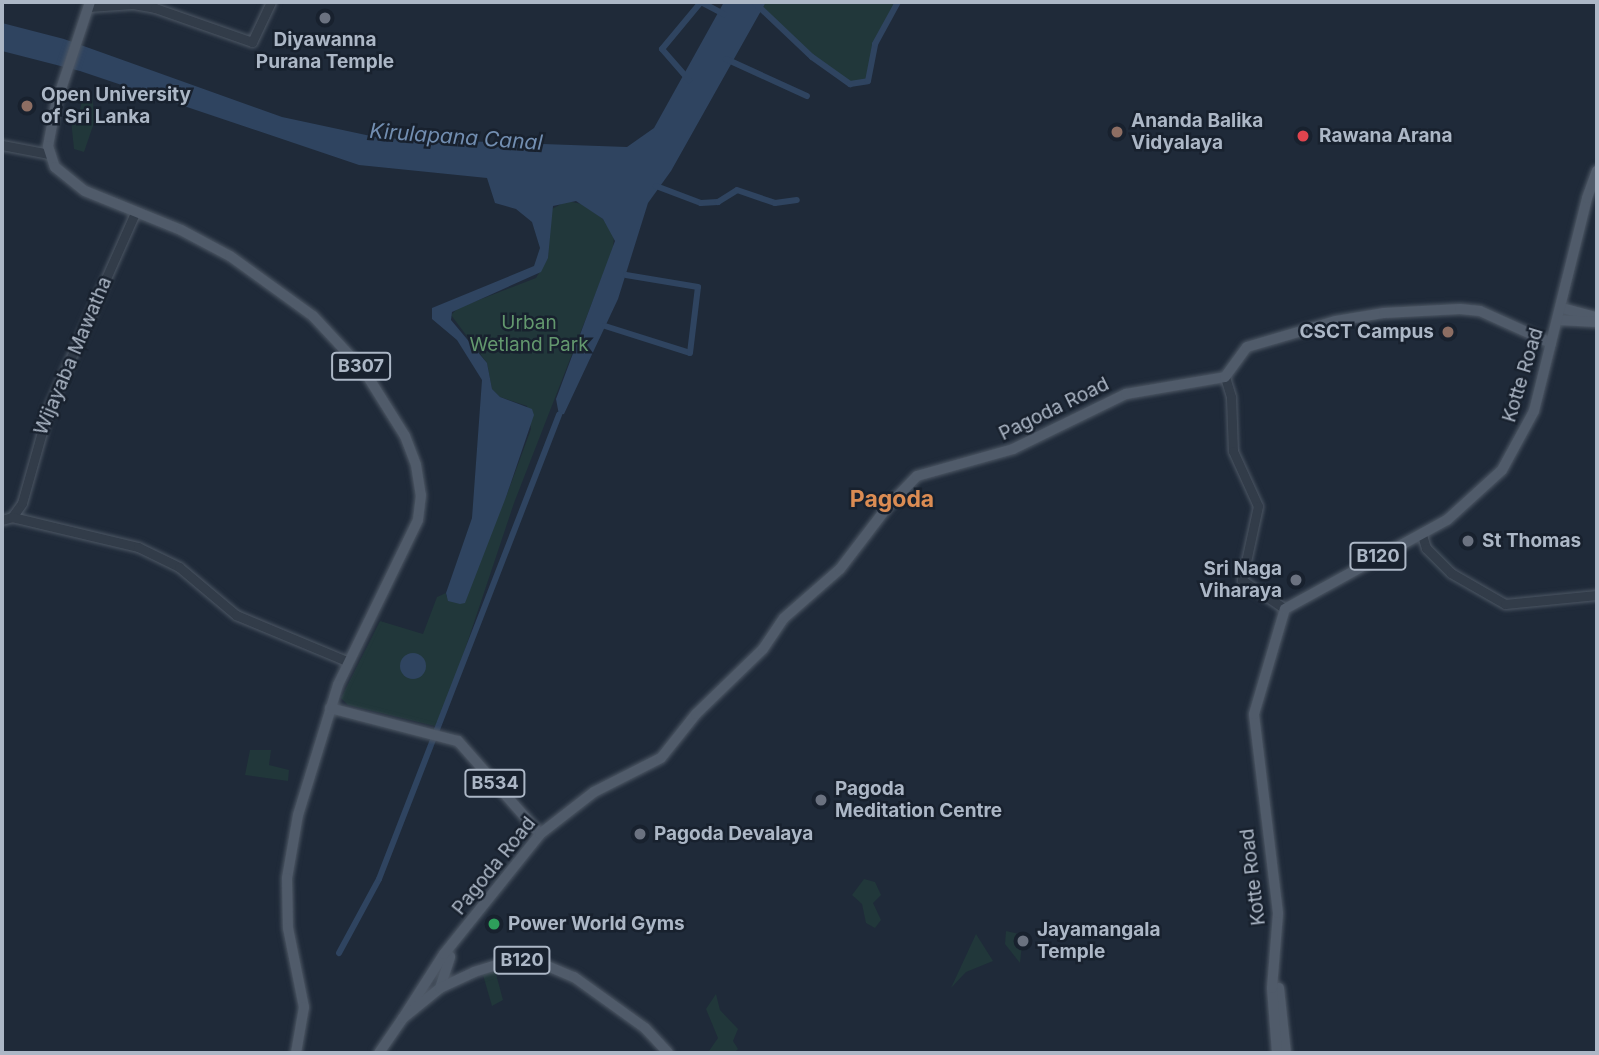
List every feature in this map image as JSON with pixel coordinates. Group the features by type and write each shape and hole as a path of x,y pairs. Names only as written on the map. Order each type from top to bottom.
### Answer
{"main road":[{"path":"49,154 65,71 89,4"},
{"name":"B307","path":"49,154 58,172 73,184 230,257 313,316 350,351 405,436 421,495 418,520 349,662 330,708 298,815 287,878 288,928 304,1007 296,1053"},
{"name":"Kotte Road","path":"1275,1050 1278,913 1254,714 1285,609 1422,536 1475,499 1502,470 1531,419 1562,308 1587,198 1597,171"},
{"path":"1562,308 1597,320"},
{"path":"1226,377 1247,347 1269,337 1384,313 1480,311 1551,343"},
{"path":"1558,320 1597,320"},
{"name":"Pagoda Road","path":"403,1018 428,976 540,834 594,792 661,758 696,714 764,649 784,618 840,569 888,505 917,476 1013,449 1126,394 1226,377"},
{"name":"B534","path":"330,708 458,741 540,834"},
{"name":"Pagoda Road","path":"440,988 454,944"},
{"path":"449,958 448,972 462,976"},
{"name":"B120","path":"379,1053 403,1018 440,988 462,976 516,960 558,968 645,1028 668,1053"},
{"name":"Kotte Road","path":"1275,965 1286,1053"},
{"path":"428,976 440,988"}],"street":[{"path":"89,4 133,4 155,8 251,42 271,2"},
{"path":"2,145 49,154"},
{"name":"Wijayaba Mawatha","path":"22,503 49,407 135,213"},
{"path":"1226,377 1231,397 1233,452 1258,506 1242,580 1246,587 1285,609"},
{"path":"12,517 22,503"},
{"path":"22,503 28,523"},
{"path":"2,520 12,517 158,556 236,615 349,662"},
{"path":"1422,536 1426,548 1451,573 1505,604 1597,595"}],"green space":[{"path":"766,2 898,2 875,44 868,81 850,84 812,57 762,7"},
{"path":"84,93 92,94 95,120 84,152 74,149 71,120 77,121"},
{"name":"Urban Wetland Park","path":"567,201 582,204 603,219 614,235 613,249 514,503 439,727 348,705 341,698 380,621 423,634 437,597 446,593 446,597 506,497 531,429 527,406 500,397 492,389 487,363 451,315 458,308 536,278 548,258 550,210"},
{"path":"250,750 271,750 269,765 289,770 288,781 245,775"},
{"path":"864,879 875,882 881,895 873,903 881,920 875,928 866,923 862,904 852,895"},
{"path":"1006,931 1023,935 1020,963 1005,944"},
{"path":"976,934 993,961 966,972 951,988"},
{"path":"495,970 503,1000 492,1006 483,975"},
{"path":"716,994 720,1010 738,1029 733,1041 738,1049 734,1053 709,1051 718,1038 706,1009"}],"water":[{"path":"724,2 766,2 671,171 648,203 618,299 564,414 559,415 556,399 615,241 603,219 576,201 553,206 548,258 541,272 452,312 451,320 487,363 492,389 500,397 532,409 534,415 465,603 460,604 448,601 446,593 472,518 482,380 457,340 432,319 432,308 534,266 540,248 532,222 516,209 495,203 487,178 359,165 80,71 2,51 2,23 64,39 282,117 380,138 627,147 654,128"},
{"path":"413,653 422,657 426,666 422,675 413,679 404,675 400,666 404,657"}],"waterway":[{"path":"689,80 662,49 701,2 724,14"},
{"path":"754,2 812,57 850,84 868,81 875,44 898,2"},
{"path":"726,59 807,96"},
{"path":"656,186 701,203 718,202 737,190 775,203 797,200"},
{"path":"605,326 690,353 698,287 626,275"},
{"path":"339,953 379,879 559,415"}],"place":[{"name":"Diyawanna Purana Temple","path":"325,18"},
{"name":"Open University of Sri Lanka","path":"27,106"},
{"name":"Ananda Balika Vidyalaya","path":"1117,132"},
{"name":"Rawana Arana","path":"1303,136"},
{"name":"CSCT Campus","path":"1448,332"},
{"name":"St Thomas","path":"1468,541"},
{"name":"Sri Naga Viharaya","path":"1296,580"},
{"name":"Pagoda Meditation Centre","path":"821,800"},
{"name":"Pagoda Devalaya","path":"640,834"},
{"name":"Power World Gyms","path":"494,924"},
{"name":"Jayamangala Temple","path":"1023,941"}],"district":[{"name":"Pagoda","path":"892,499"}],"water label":[{"name":"Kirulapana Canal","path":"456,137"}]}
